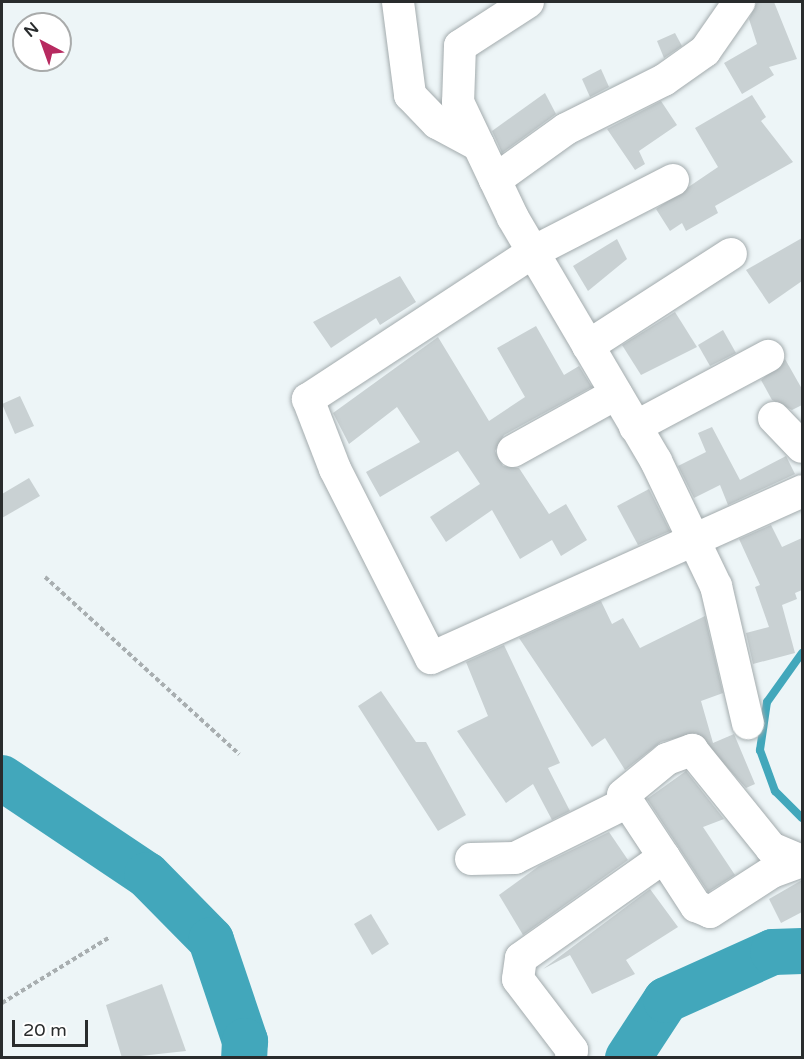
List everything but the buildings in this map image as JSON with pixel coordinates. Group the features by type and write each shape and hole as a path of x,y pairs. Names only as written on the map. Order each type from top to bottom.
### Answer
{"street":[{"path":"398,2 410,95 438,123 478,145"},
{"path":"528,2 460,46 458,102 533,252 635,427 716,586 748,723"},
{"path":"495,180 566,129 664,80 705,51 739,2"},
{"path":"673,180 533,252 308,399 335,469 431,658 802,490"},
{"path":"588,346 731,254"},
{"path":"635,427 768,356"},
{"path":"513,451 616,394"},
{"path":"774,418 802,447"},
{"path":"692,750 771,848 802,861 772,872 710,912 696,906 623,795 631,783 692,750"},
{"path":"471,859 515,858 628,802"},
{"path":"571,1058 572,1050 518,979 521,958 664,857"}],"path":[{"path":"45,577 239,754"},
{"path":"2,1003 110,937"}],"waterway":[{"path":"802,653 767,702 760,750 775,791 802,818"},
{"path":"2,778 147,875 211,940 245,1041 244,1058"},
{"path":"628,1058 666,1000 773,952 802,951"}]}
